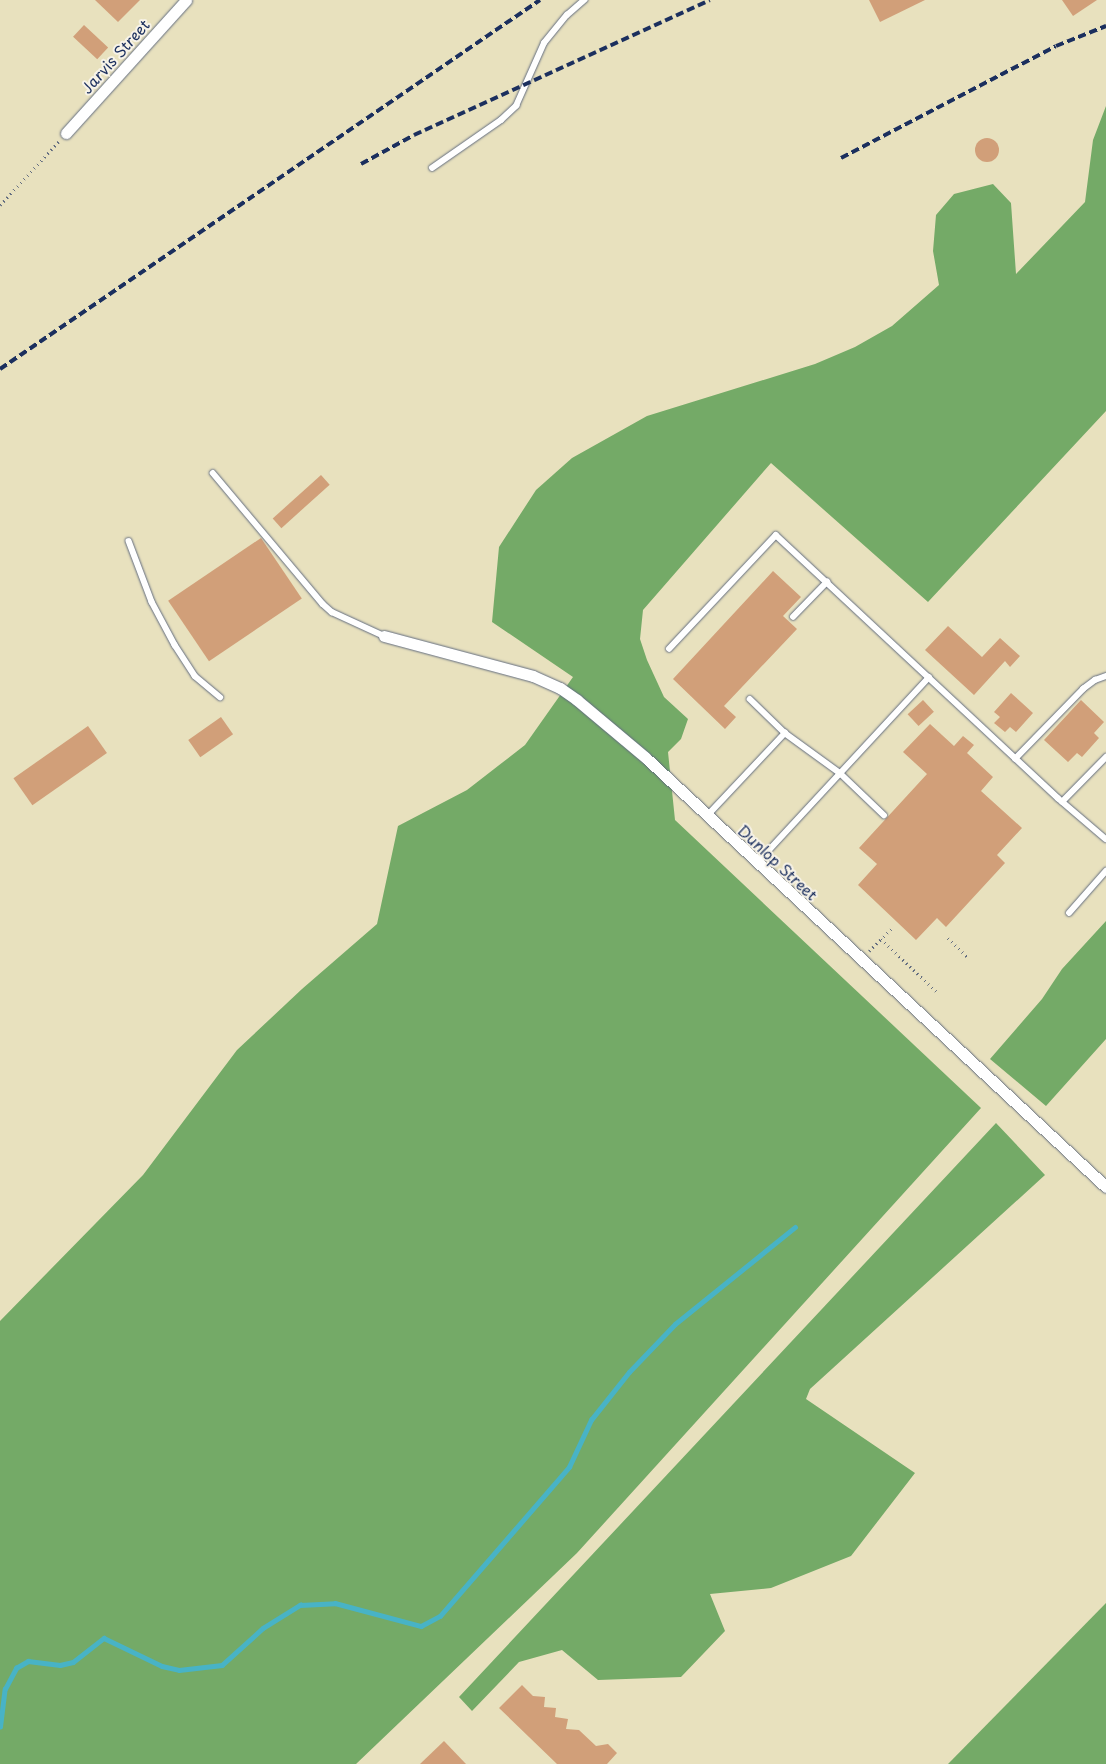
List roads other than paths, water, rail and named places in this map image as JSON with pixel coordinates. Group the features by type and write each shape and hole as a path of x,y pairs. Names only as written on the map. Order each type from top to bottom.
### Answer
{"street":[{"name":"Jarvis Street","path":"66,133 186,0"},
{"name":"Dunlop Street","path":"384,636 533,676 560,688 599,718 707,816 1106,1188"}],"lane":[{"path":"432,168 501,120 516,106 544,43 566,15 584,0"},
{"path":"212,473 323,604 332,612 384,636"},
{"path":"669,649 776,535 1062,802 1106,839"},
{"path":"129,541 152,602 175,645 195,676 220,697"},
{"path":"794,617 827,582"},
{"path":"1015,758 1083,689 1106,676"},
{"path":"757,862 929,678"},
{"path":"750,699 785,733 840,773 884,814"},
{"path":"707,816 785,733"},
{"path":"1062,802 1106,757"},
{"path":"1069,913 1106,871"}],"waterway":[{"path":"0,1727 5,1689 16,1668 28,1661 60,1665 73,1662 104,1638 162,1666 179,1670 222,1665 263,1628 300,1605 335,1603 421,1626 440,1616 569,1467 591,1420 629,1372 675,1324 795,1227"}],"railway":[{"path":"0,369 540,0"},
{"path":"361,164 414,135 710,0"},
{"path":"841,158 1056,46 1106,26"}]}
